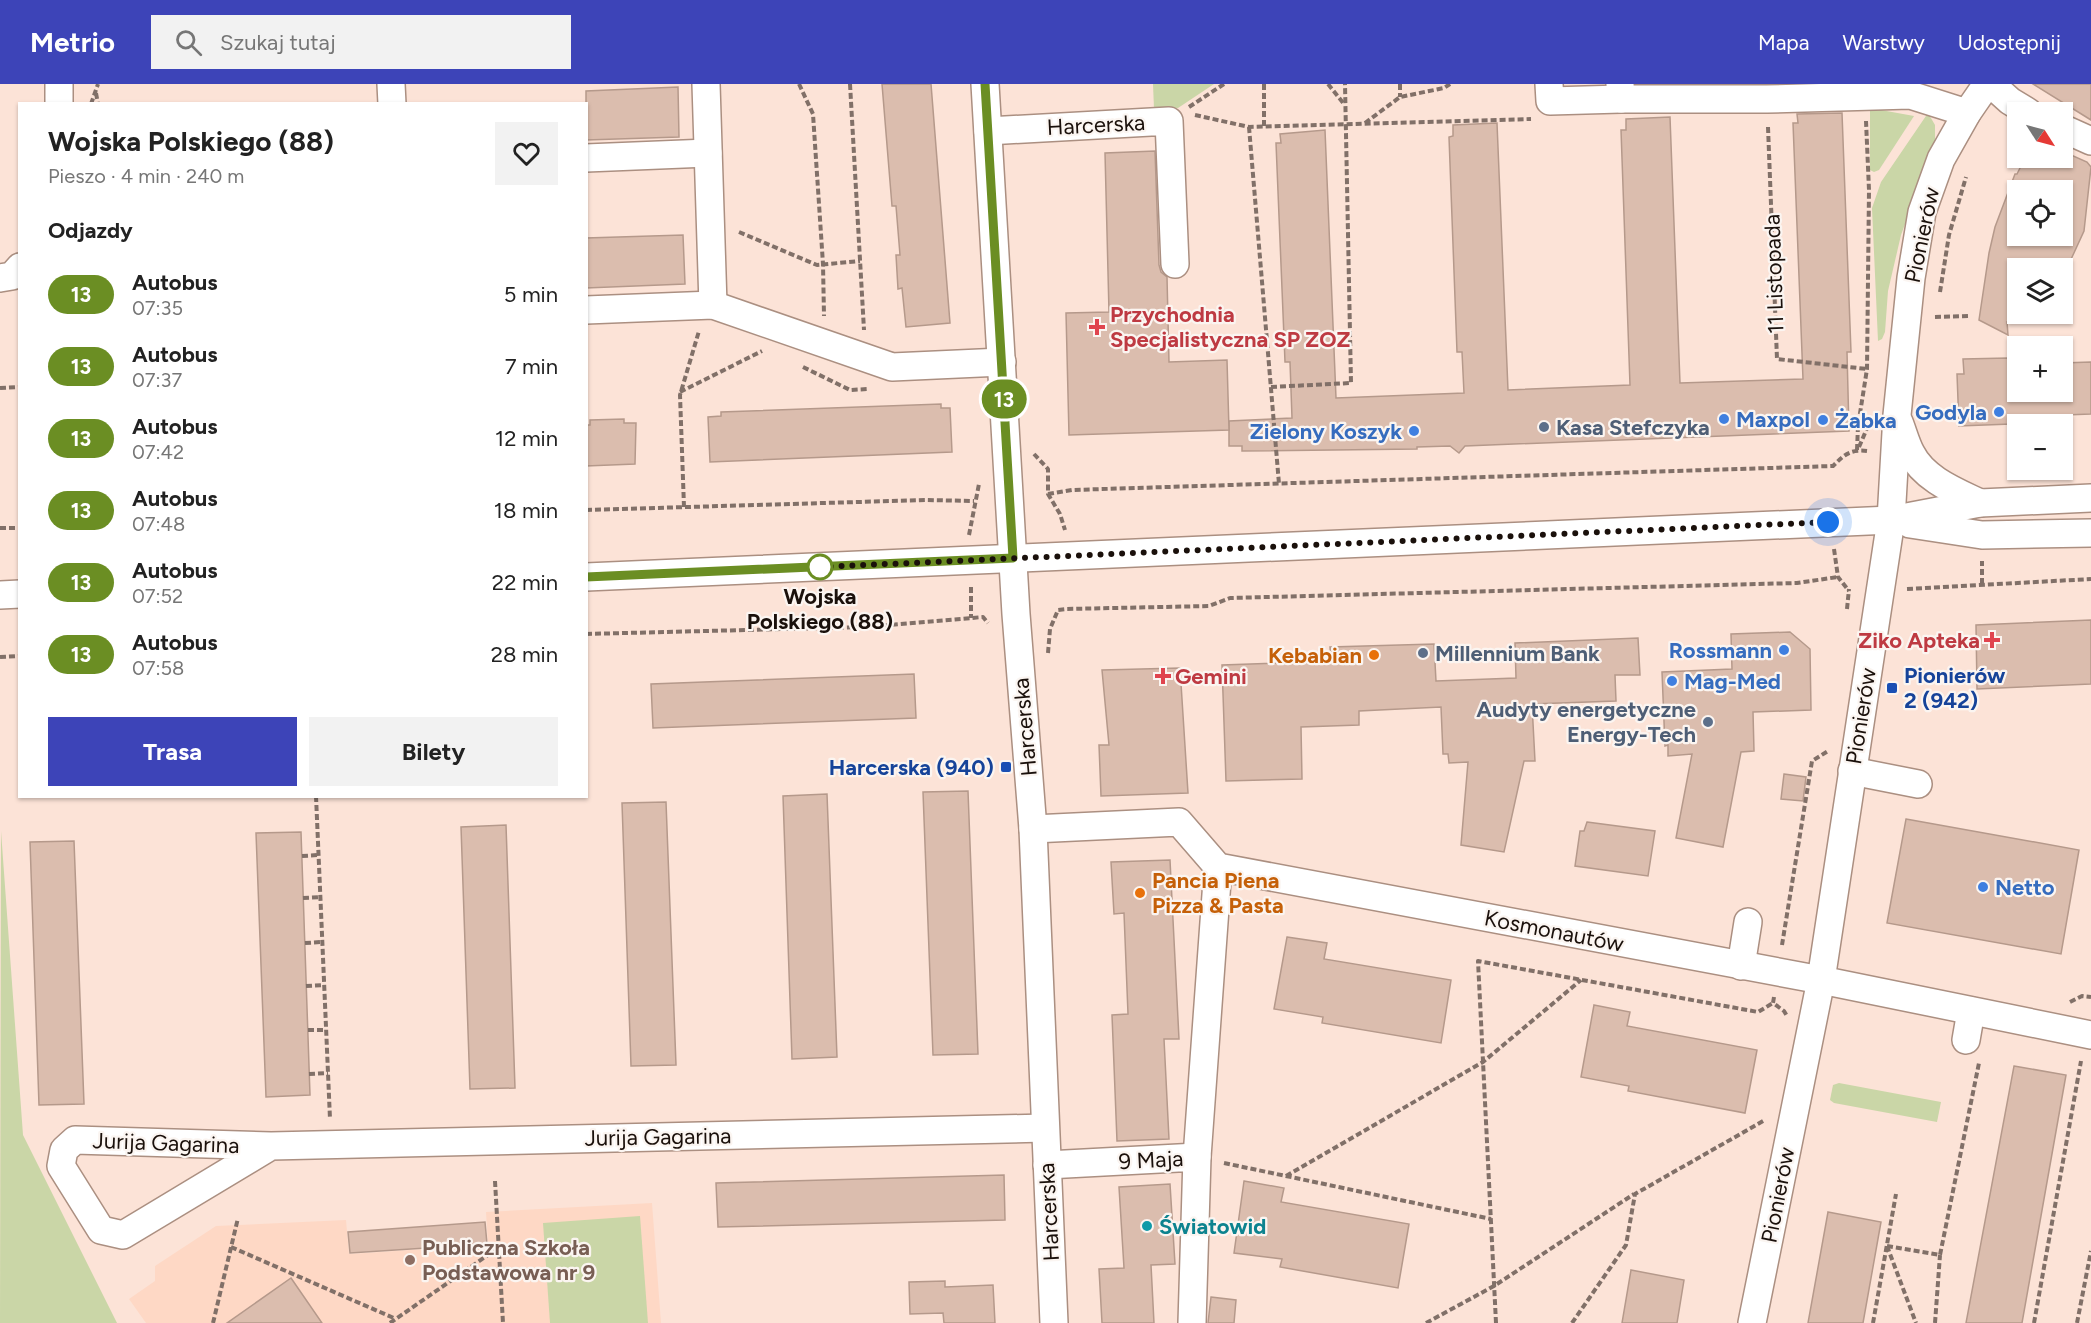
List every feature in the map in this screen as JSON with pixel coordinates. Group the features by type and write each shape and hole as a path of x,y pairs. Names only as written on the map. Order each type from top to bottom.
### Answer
{"street":[{"path":"59,84 60,102"},
{"path":"391,84 392,102"},
{"path":"706,84 710,220 709,305"},
{"name":"Harcerska","path":"986,84 1016,614 1033,829 1054,1323"},
{"path":"1549,84 1550,101 1621,91 1767,99 1910,95 1967,113"},
{"path":"1989,84 2012,102"},
{"name":"Pionierów","path":"1752,1323 1821,980 1891,520 1897,415 1911,278 1922,212 1941,159 1967,113 1989,84"},
{"name":"Harcerska","path":"988,131 1176,117 1175,264"},
{"path":"2073,133 2091,141"},
{"path":"588,158 708,153"},
{"path":"0,278 12,276 18,269"},
{"path":"588,310 709,305 892,367 1002,362"},
{"path":"1897,415 1911,454 1921,468 1939,482 1980,503"},
{"path":"588,577 1891,520 1980,503 2091,498"},
{"path":"1891,520 1983,535 2091,533"},
{"path":"0,595 18,594"},
{"path":"1852,771 1918,784"},
{"path":"1033,829 1179,822 1218,867 1197,1157"},
{"name":"Kosmonautów","path":"1218,867 1821,980 1971,1011 2088,1039"},
{"path":"1741,966 1748,922"},
{"path":"1971,1011 1973,1051"},
{"name":"Jurija Gagarina","path":"271,1146 123,1234 101,1230 61,1166 64,1150 75,1140 271,1146 1045,1128"},
{"name":"9 Maja","path":"1047,1165 1197,1157 1192,1323"}],"path":[{"path":"92,102 97,84"},
{"path":"799,84 813,114 824,264 825,344"},
{"path":"850,84 866,358"},
{"path":"1176,117 1224,84"},
{"path":"1264,84 1264,126"},
{"path":"1328,84 1345,106"},
{"path":"1270,387 1351,383 1345,84"},
{"path":"1400,84 1400,96"},
{"path":"1364,124 1400,96 1444,88 1450,84"},
{"path":"95,91 98,102"},
{"path":"1066,531 1060,514 1048,494 1071,490 1833,466 1846,453 1857,450 1858,426 1867,369 1869,190 1865,96"},
{"name":"11 Listopada","path":"1767,99 1777,359 1867,369"},
{"path":"1176,117 1249,127 1538,119"},
{"path":"1249,127 1279,484"},
{"path":"1939,294 1949,235 1967,174"},
{"path":"710,220 817,265 860,261"},
{"path":"684,507 680,392 709,305"},
{"path":"1934,328 1935,317 1969,316"},
{"path":"680,392 765,349"},
{"path":"0,388 18,387"},
{"path":"588,510 926,500 974,501"},
{"path":"0,528 18,528"},
{"path":"1834,551 1838,577 1849,589"},
{"path":"1058,610 1209,606 1230,598 1797,583 1838,577"},
{"path":"1901,590 2091,579"},
{"path":"588,634 866,627 983,617"},
{"path":"0,657 18,656"},
{"path":"316,798 331,1145"},
{"path":"302,855 319,855"},
{"path":"303,898 321,897"},
{"path":"305,943 322,942"},
{"path":"1496,1323 1478,961 1758,1012 1773,1003"},
{"path":"1286,1176 1483,1062 1581,979"},
{"path":"306,986 324,986"},
{"path":"2065,1001 2072,1002 2082,996 2091,997"},
{"path":"308,1030 326,1030"},
{"path":"2034,1323 2088,1039"},
{"path":"1935,1323 1940,1255 1973,1051"},
{"path":"309,1074 328,1073"},
{"path":"1426,1323 1494,1286 1635,1194 1766,1119"},
{"path":"1197,1157 1491,1219"},
{"path":"495,1181 503,1323"},
{"path":"1572,1323 1626,1245 1635,1194"},
{"path":"1873,1323 1896,1194"},
{"path":"213,1323 238,1218"},
{"path":"1887,1246 1940,1255"},
{"path":"1887,1246 1916,1323"},
{"path":"231,1247 396,1319"},
{"path":"390,1323 499,1248"},
{"path":"2077,1323 2091,1251"}],"shaded area":[{"name":"Publiczna Szkoła Podstawowa nr 9","path":"652,1203 661,1323 146,1323 129,1299 155,1281 155,1266 216,1226 346,1220 349,1254 488,1245 486,1212"}],"green space":[{"path":"1153,84 1214,84 1178,108 1154,109"},
{"path":"1870,108 1914,116 1879,170 1874,172 1870,170"},
{"path":"1928,113 1935,125 1935,143 1901,235 1888,291 1885,332 1882,339 1878,341 1872,208 1881,182"},
{"path":"1,831 23,1135 117,1323 0,1323"},
{"path":"1839,1083 1941,1102 1937,1122 1834,1103 1830,1100 1833,1085"},
{"path":"640,1216 648,1323 550,1323 543,1223"}],"building":[{"path":"882,84 931,84 950,323 906,327 902,288 898,289 896,255 900,255 896,206 892,206"},
{"path":"2033,84 2091,84 2091,120 2073,109 2073,102 2062,102"},
{"path":"678,87 679,137 588,140 586,91"},
{"path":"1842,113 1851,352 1847,352 1849,431 1465,446 1459,453 1450,446 1417,447 1417,449 1242,451 1242,446 1229,446 1229,421 1292,418 1290,362 1285,362 1276,143 1281,143 1280,134 1325,130 1336,398 1464,393 1462,352 1457,352 1449,137 1453,136 1453,125 1497,123 1508,390 1630,385 1621,130 1626,130 1626,119 1670,117 1680,383 1803,379 1793,123 1798,123 1797,114"},
{"path":"1155,151 1159,265 1161,272 1167,277 1169,362 1227,360 1229,430 1069,435 1066,313 1109,312 1105,153"},
{"path":"2073,156 2087,162 2091,167 2084,231 2072,258 2007,258 2008,335 1979,320 1989,253 1995,227 2007,195 2007,246 2073,246 2073,180 2013,180 2020,168 2073,168"},
{"path":"683,235 685,284 588,288 588,238"},
{"path":"2007,358 2007,402 2073,402 2073,363 2091,362 2091,414 2007,414 2007,424 1959,426 1957,374 1964,374 1963,359"},
{"path":"941,404 941,408 950,408 952,452 710,462 708,417 721,416 721,412"},
{"path":"624,419 624,423 636,423 635,464 588,466 590,420"},
{"path":"2091,620 2091,684 1977,689 1976,625"},
{"path":"1790,632 1810,649 1811,710 1753,712 1754,751 1741,752 1723,847 1676,838 1692,754 1668,756 1668,745 1665,746 1662,672 1732,669 1731,634"},
{"path":"1638,638 1640,675 1615,675 1616,701 1532,704 1535,761 1524,761 1504,852 1461,845 1468,762 1449,763 1448,754 1443,754 1441,707 1359,711 1359,725 1301,727 1302,779 1226,781 1222,665 1331,661 1330,647 1434,644 1436,681 1516,678 1515,643"},
{"path":"1180,668 1188,793 1101,796 1099,745 1109,745 1102,670"},
{"path":"914,674 916,718 653,728 651,684"},
{"path":"1784,774 1806,777 1803,801 1781,799"},
{"path":"968,791 978,1054 933,1055 923,792"},
{"path":"827,794 837,1057 792,1059 783,796"},
{"path":"666,802 676,1065 631,1066 622,803"},
{"name":"Netto","path":"1906,819 2079,850 2061,954 1887,923"},
{"path":"1587,822 1655,831 1648,876 1575,866 1580,831 1584,831"},
{"path":"506,825 515,1088 470,1089 461,827"},
{"path":"301,832 310,1095 266,1097 256,833"},
{"path":"74,841 84,1104 39,1105 30,842"},
{"path":"1170,860 1179,1039 1164,1039 1169,1139 1117,1141 1112,1015 1128,1014 1124,913 1114,914 1111,862"},
{"path":"1287,937 1327,943 1324,959 1451,980 1441,1043 1322,1023 1323,1017 1274,1009"},
{"path":"1594,1005 1630,1012 1627,1026 1757,1050 1745,1113 1628,1091 1629,1086 1581,1077"},
{"path":"2014,1066 2066,1075 2022,1323 1966,1323"},
{"path":"1004,1175 1005,1220 718,1227 716,1183"},
{"path":"1244,1181 1284,1188 1281,1202 1409,1224 1398,1288 1280,1267 1282,1259 1234,1253"},
{"name":"Światowid","path":"1170,1184 1175,1264 1151,1265 1154,1323 1102,1323 1099,1269 1124,1268 1119,1187"},
{"path":"1828,1212 1881,1222 1863,1323 1808,1323"},
{"path":"485,1222 487,1244 350,1253 348,1232"},
{"path":"1631,1270 1684,1280 1677,1323 1622,1323"},
{"path":"291,1278 322,1323 227,1323"},
{"path":"945,1281 945,1287 993,1285 995,1323 944,1323 943,1313 910,1314 909,1282"},
{"path":"1211,1297 1236,1300 1234,1323 1208,1323"}],"bus line":[{"name":"13","path":"588,577 1013,558 985,84"}],"place":[{"name":"Przychodnia Specjalistyczna SP ZOZ","path":"1097,327"},
{"name":"Godyla","path":"1999,412"},
{"name":"Maxpol","path":"1724,419"},
{"name":"Żabka","path":"1823,420"},
{"name":"Kasa Stefczyka","path":"1544,427"},
{"name":"Zielony Koszyk","path":"1414,431"},
{"name":"Wojska Polskiego (88)","path":"820,567"},
{"name":"Ziko Apteka","path":"1992,640"},
{"name":"Rossmann","path":"1784,650"},
{"name":"Millennium Bank","path":"1423,653"},
{"name":"Kebabian","path":"1374,655"},
{"name":"Gemini","path":"1163,676"},
{"name":"Mag-Med","path":"1672,681"},
{"name":"Pionierów 2 (942)","path":"1892,688"},
{"name":"Audyty energetyczne Energy-Tech","path":"1708,722"},
{"name":"Harcerska (940)","path":"1006,767"},
{"name":"Netto","path":"1983,887"},
{"name":"Pancia Piena Pizza & Pasta","path":"1140,893"},
{"name":"Światowid","path":"1147,1226"},
{"name":"Publiczna Szkoła Podstawowa nr 9","path":"410,1260"}],"route":[{"path":"820,567 1828,522"}]}
